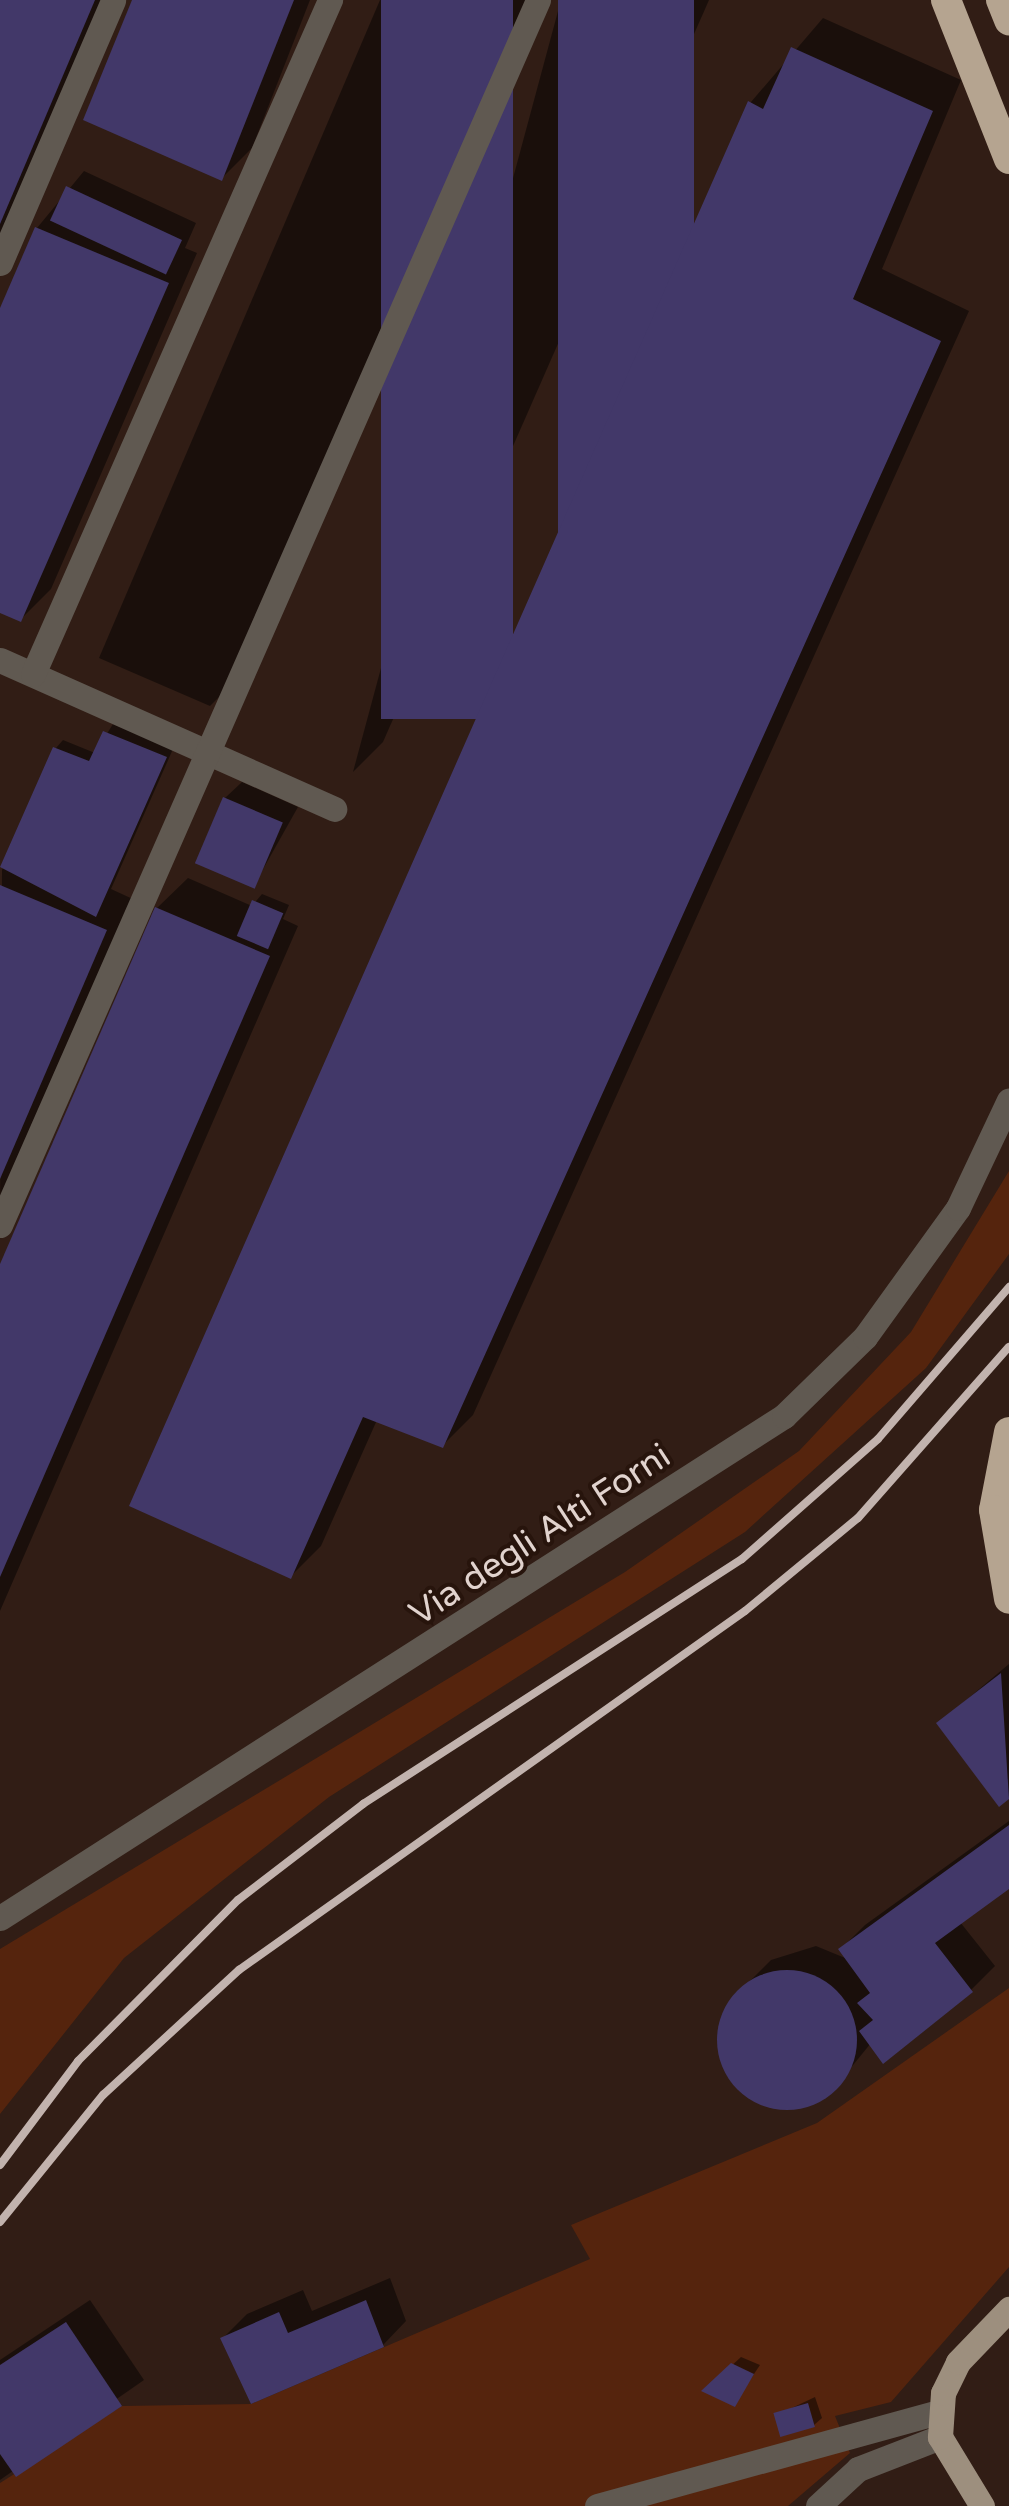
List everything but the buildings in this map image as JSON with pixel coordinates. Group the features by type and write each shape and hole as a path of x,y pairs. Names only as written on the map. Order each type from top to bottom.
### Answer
{"highway":[{"path":"946,0 1009,160"},
{"path":"1001,0 1009,20"},
{"path":"1009,1432 994,1510 1009,1599"}],"main road":[{"path":"982,2506 940,2438 940,2411 958,2362 1009,2309"}],"street":[{"path":"0,263 113,0"},
{"path":"33,674 330,0"},
{"path":"0,1225 538,0"},
{"path":"0,660 334,809"},
{"name":"Via degli Alti Forni","path":"0,1918 784,1416 865,1337 947,1224 1009,1100"},
{"path":"596,2506 940,2411"},
{"path":"818,2506 858,2469 940,2438"}],"shaded area":[{"path":"1009,1171 1009,1254 926,1368 745,1532 329,1797 124,1958 0,2114 0,1949 625,1572 799,1451 911,1332"},
{"path":"1009,1988 1009,2267 891,2402 835,2416 850,2453 788,2506 0,2506 0,2483 122,2406 251,2404 590,2259 571,2225 817,2123"}],"railway":[{"path":"0,2165 78,2061 238,1900 363,1804 742,1559 878,1439 1009,1287"},
{"path":"0,2222 103,2095 239,1970 745,1611 858,1518 1009,1347"}]}
